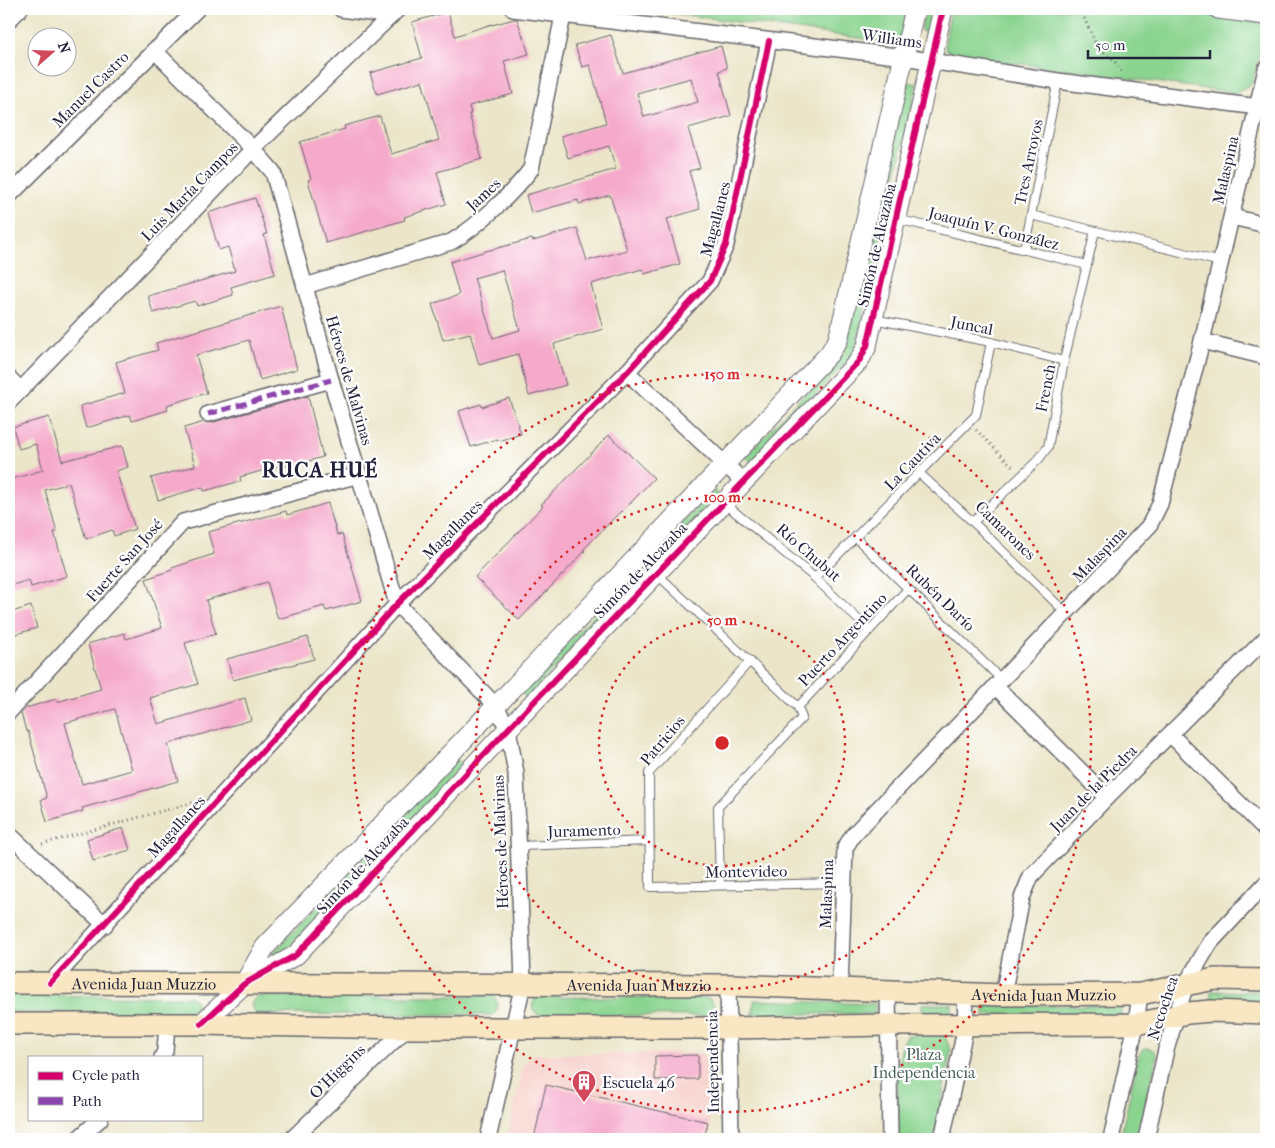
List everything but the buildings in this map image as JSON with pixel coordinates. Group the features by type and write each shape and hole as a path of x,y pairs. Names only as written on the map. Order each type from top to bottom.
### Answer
{"main road":[{"name":"Avenida Juan Muzzio","path":"9,983 728,985 1003,995 1140,994 1216,979 1266,980"},
{"name":"Avenida Juan Muzzio","path":"9,1024 201,1024 407,1028 728,1028 1136,1024 1188,1013 1211,1011 1266,1013"}],"street":[{"path":"9,20 20,9"},
{"name":"Manuel Castro","path":"9,196 197,9"},
{"path":"341,9 394,12"},
{"name":"Williams","path":"512,9 904,57 1058,81 1262,107"},
{"name":"Simón de Alcazaba","path":"244,984 266,947 829,354 838,340 915,9"},
{"name":"Simón de Alcazaba","path":"201,1024 244,984 296,955 508,729 859,361 867,346 943,9"},
{"path":"1218,9 1266,15"},
{"name":"Luis María Campos","path":"9,402 253,149 394,12"},
{"name":"James","path":"306,286 451,242 467,233 522,182 531,169 563,16"},
{"name":"Magallanes","path":"50,983 398,604 627,372 710,281 726,245 769,41"},
{"name":"Héroes de Malvinas","path":"154,50 253,149 273,172 331,380 398,604 496,706 508,729 516,773 523,984 488,1139"},
{"name":"Malaspina","path":"840,988 845,848 853,834 1150,526 1160,504 1232,216 1262,107 1266,69"},
{"path":"1232,216 1266,225"},
{"path":"1202,341 1266,358"},
{"path":"627,372 744,482"},
{"path":"9,378 21,390"},
{"path":"208,414 331,380"},
{"name":"Fuerte San José","path":"9,712 183,522 359,475"},
{"name":"Juan de la Piedra","path":"1003,995 1022,898 1031,876 1266,638"},
{"name":"Rubén Darío","path":"999,683 1107,797"},
{"path":"1171,735 1266,830"},
{"path":"9,834 104,925"},
{"name":"Necochea","path":"1146,1139 1166,1050 1186,984 1210,943 1266,884"},
{"name":"Independencia","path":"728,985 731,1139"},
{"path":"888,990 890,1139"},
{"path":"942,1139 966,1025 965,994"},
{"name":"Necochea","path":"1111,1139 1136,1024 1140,994"},
{"path":"162,1056 165,1051 167,1024"},
{"name":"O'Higgins","path":"292,1139 407,1028"},
{"path":"78,1139 99,1120"}],"lane":[{"name":"Tres Arroyos","path":"1024,250 1058,81"},
{"name":"Joaquín V. González","path":"1031,215 1221,262"},
{"name":"Joaquín V. González","path":"895,218 1087,265"},
{"name":"French","path":"973,522 1022,476 1048,447 1064,361 1095,231"},
{"name":"Juncal","path":"873,319 991,342 1064,361"},
{"name":"La Cautiva","path":"815,578 976,415 991,342"},
{"name":"Camarones","path":"919,473 973,522 1066,613"},
{"name":"Río Chubut","path":"724,503 815,578 869,630"},
{"name":"Rubén Darío","path":"856,538 999,683"},
{"path":"656,573 798,707"},
{"name":"Puerto Argentino","path":"720,885 718,807 802,718 798,707 908,589"},
{"name":"Patricios","path":"650,887 649,773 750,661"},
{"name":"Juramento","path":"519,846 649,841"},
{"name":"Montevideo","path":"650,887 844,883"}],"path":[{"path":"1080,9 1095,42 1114,60 1132,90"},
{"path":"968,423 1022,476"},
{"path":"24,849 196,801"}],"shaded area":[{"path":"700,1053 709,1063 711,1139 507,1139 524,1062 535,1054"}],"green space":[{"path":"640,9 907,9 903,44"},
{"path":"925,9 934,9 930,33 921,31"},
{"path":"951,9 1164,9 1258,22 1261,23 1265,33 1252,83 1236,93 956,55 946,49 945,43"},
{"path":"907,82 917,84 854,354 751,462 745,456 845,352"},
{"path":"714,490 720,495 526,698 520,692"},
{"path":"457,759 463,765 277,960 271,955"},
{"path":"1211,991 1266,992 1266,1002 1211,1001"},
{"path":"9,995 191,997 195,1000 197,1006 191,1014 9,1012"},
{"path":"260,996 493,996 498,1006 493,1015 260,1014 254,1012 251,1005 254,999"},
{"path":"539,997 707,998 711,1000 715,1007 706,1016 538,1015 532,1005 535,999"},
{"path":"754,1000 875,1004 875,1014 753,1014"},
{"path":"922,1004 952,1004 952,1014 922,1014"},
{"path":"985,1005 1121,1006 1121,1016 984,1015"},
{"name":"Plaza Independencia","path":"944,1035 951,1050 934,1139 899,1139 898,1071 903,1045 907,1036"},
{"path":"1145,1048 1152,1049 1157,1055 1138,1139 1120,1139 1139,1055"}],"marked path":[{"path":"208,414 331,380"}],"cycle path":[{"path":"201,1024 244,984 296,955 508,729 859,361 867,346 943,9"},
{"path":"50,983 397,604 627,372 710,281 726,245 769,41"}],"place":[{"name":"Escuela 46","path":"584,1103"}],"district":[{"name":"RUCA HUÉ","path":"320,470"}]}
